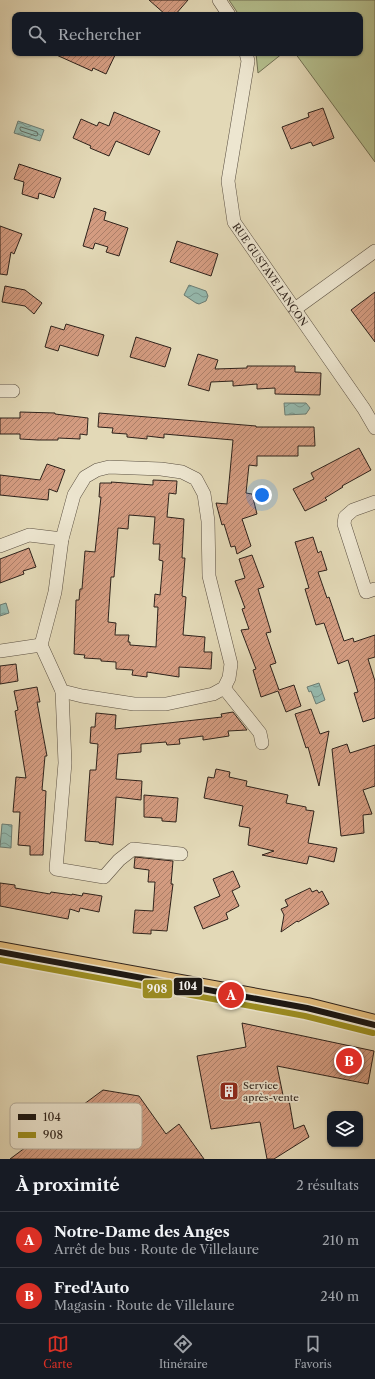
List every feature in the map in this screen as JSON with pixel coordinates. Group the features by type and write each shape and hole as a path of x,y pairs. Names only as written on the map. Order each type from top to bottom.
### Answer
{"main road":[{"path":"0,952 307,1008 375,1025"},
{"path":"307,1008 375,1015"}],"street":[{"path":"219,0 227,12"},
{"name":"RUE GUSTAVE LANÇON","path":"247,56 248,61 228,181 234,222 364,409 375,428"},
{"path":"295,309 375,251"},
{"path":"0,391 13,391"},
{"path":"62,691 82,696 134,704 166,704 213,694 224,688 229,678 231,664 209,576 208,521 204,494 196,479 182,472 161,469 109,467 97,470 85,477 74,495 62,539 55,592 40,645 62,691 65,763 56,869 104,877 119,860 133,849 181,854"},
{"path":"375,502 353,510 345,517 344,524 366,592 375,589"},
{"path":"0,546 30,535 62,539"},
{"path":"0,650 40,645"},
{"path":"224,688 260,733 262,743"}],"green space":[{"path":"229,0 375,0 375,162 297,56 363,56 363,12 237,12"},
{"path":"256,56 279,56 258,73"}],"water":[{"path":"18,121 44,130 40,141 14,133"},
{"path":"189,285 206,291 208,296 206,301 199,304 184,295"},
{"path":"284,403 306,403 310,408 306,414 285,415"},
{"path":"6,603 9,613 0,616 0,605"},
{"path":"319,683 325,700 316,704 311,691 309,692 307,687"},
{"path":"2,824 12,825 11,848 0,847"}],"building":[{"path":"149,0 188,0 178,12 163,12"},
{"path":"59,56 115,56 106,74 93,68 92,71"},
{"path":"323,108 334,138 313,146 311,142 291,149 282,127 309,117 308,113"},
{"path":"114,112 160,131 149,155 116,141 109,156 90,148 91,146 73,138 81,119 97,126 99,122 109,126"},
{"path":"19,164 61,178 54,198 39,193 38,199 22,194 24,182 14,179"},
{"path":"94,208 106,212 104,220 128,228 119,256 106,252 108,247 95,243 93,249 83,246"},
{"path":"0,226 22,234 14,254 11,252 7,275 0,274"},
{"path":"177,241 218,254 211,276 170,262"},
{"path":"5,286 25,290 42,303 34,314 25,306 2,302"},
{"path":"375,292 375,342 351,310"},
{"path":"66,324 104,335 98,356 60,345 58,351 45,347 51,326 64,330"},
{"path":"136,337 171,348 165,367 130,357"},
{"path":"198,354 218,360 215,369 247,368 247,366 295,366 295,372 321,373 320,395 275,394 275,388 257,389 257,384 233,386 233,381 211,382 209,391 188,385"},
{"path":"20,412 55,413 88,418 87,435 80,434 80,439 58,438 58,440 38,440 20,439 20,434 0,434 0,418 20,418"},
{"path":"99,413 256,427 314,427 315,446 298,446 298,456 257,456 257,466 249,465 246,493 252,494 257,514 242,519 251,546 237,554 235,546 231,547 224,524 222,525 216,503 227,504 233,440 164,434 164,438 147,436 147,439 127,437 127,434 112,433 113,428 98,427"},
{"path":"359,448 371,470 342,486 343,487 325,498 327,500 305,511 293,489 314,479 311,473"},
{"path":"47,464 65,470 57,492 49,489 48,500 0,495 0,475 40,480"},
{"path":"153,480 177,481 176,494 169,493 167,517 184,519 182,558 185,558 182,596 186,597 183,635 205,637 204,652 212,652 211,669 179,667 179,677 147,672 147,677 132,675 133,670 116,669 116,662 84,658 85,655 74,654 76,600 79,600 80,589 82,589 85,551 95,552 101,497 99,497 100,483 112,483 111,482 153,485","holes":["129,515 155,517 153,544 160,544 159,560 163,561 160,595 155,594 154,607 158,607 156,647 130,645 130,642 128,642 129,635 115,635 116,623 108,622 111,577 114,577 118,528 128,529"]},
{"path":"313,537 318,553 321,551 327,570 318,572 327,598 329,597 344,641 353,638 354,642 375,635 375,657 368,659 375,681 375,718 363,722 354,693 358,692 348,660 338,664 324,623 316,625 305,589 309,588 295,542"},
{"path":"29,548 36,567 23,571 24,574 0,583 0,559"},
{"path":"252,555 264,587 258,589 271,632 266,633 276,663 270,665 279,690 294,685 301,706 286,712 278,691 261,697 253,670 256,669 241,630 249,629 242,609 245,608 235,581 245,578 239,559"},
{"path":"16,664 18,681 0,684 0,666"},
{"path":"37,687 40,702 37,702 47,756 45,756 42,790 46,791 43,855 30,855 30,846 18,845 20,812 13,812 16,777 26,778 15,711 18,710 14,691"},
{"path":"311,709 320,734 329,731 319,786 308,747 306,748 295,714"},
{"path":"233,712 247,730 228,731 229,736 203,740 203,736 179,739 180,744 167,745 166,742 141,744 141,752 118,754 116,779 142,781 141,800 116,797 113,845 85,841 90,770 96,770 98,744 90,743 91,727 95,727 96,713 116,715 115,729 222,717 221,714"},
{"path":"347,744 350,753 375,745 375,786 363,790 372,814 363,815 364,833 341,836 332,749"},
{"path":"216,769 230,772 229,777 247,781 246,786 288,795 286,803 306,807 306,810 314,811 308,843 337,848 334,862 309,856 307,864 262,855 274,851 248,845 250,828 239,826 243,806 204,798 208,777 214,778"},
{"path":"144,795 178,798 176,822 162,821 162,818 144,817"},
{"path":"135,857 173,861 171,884 173,884 167,931 151,930 151,934 133,933 135,910 153,911 155,882 148,882 149,870 134,868"},
{"path":"233,871 240,887 232,891 239,906 226,913 228,919 203,929 194,907 220,896 213,879"},
{"path":"0,883 15,885 15,888 50,894 51,892 82,896 83,893 102,896 99,912 80,908 79,912 70,909 68,919 0,906"},
{"path":"310,888 312,892 317,890 319,893 322,891 329,904 298,922 297,921 281,932 284,915 281,909 288,906 285,900"},
{"path":"242,1023 374,1051 368,1084 277,1066 284,1100 289,1100 294,1129 304,1125 309,1137 274,1159 267,1159 260,1122 211,1129 197,1056 246,1047"},
{"path":"103,1090 139,1096 166,1134 179,1124 204,1159 10,1159 23,1149 142,1149 142,1103 85,1103"}],"transit line":[{"name":"104","path":"0,952 307,1008 375,1025"},
{"name":"908","path":"0,960 305,1016 373,1033"}],"place":[{"name":"Notre-Dame des Anges","path":"231,995"},
{"name":"Fred'Auto","path":"349,1061"},
{"name":"Service après-vente","path":"229,1091"}]}
